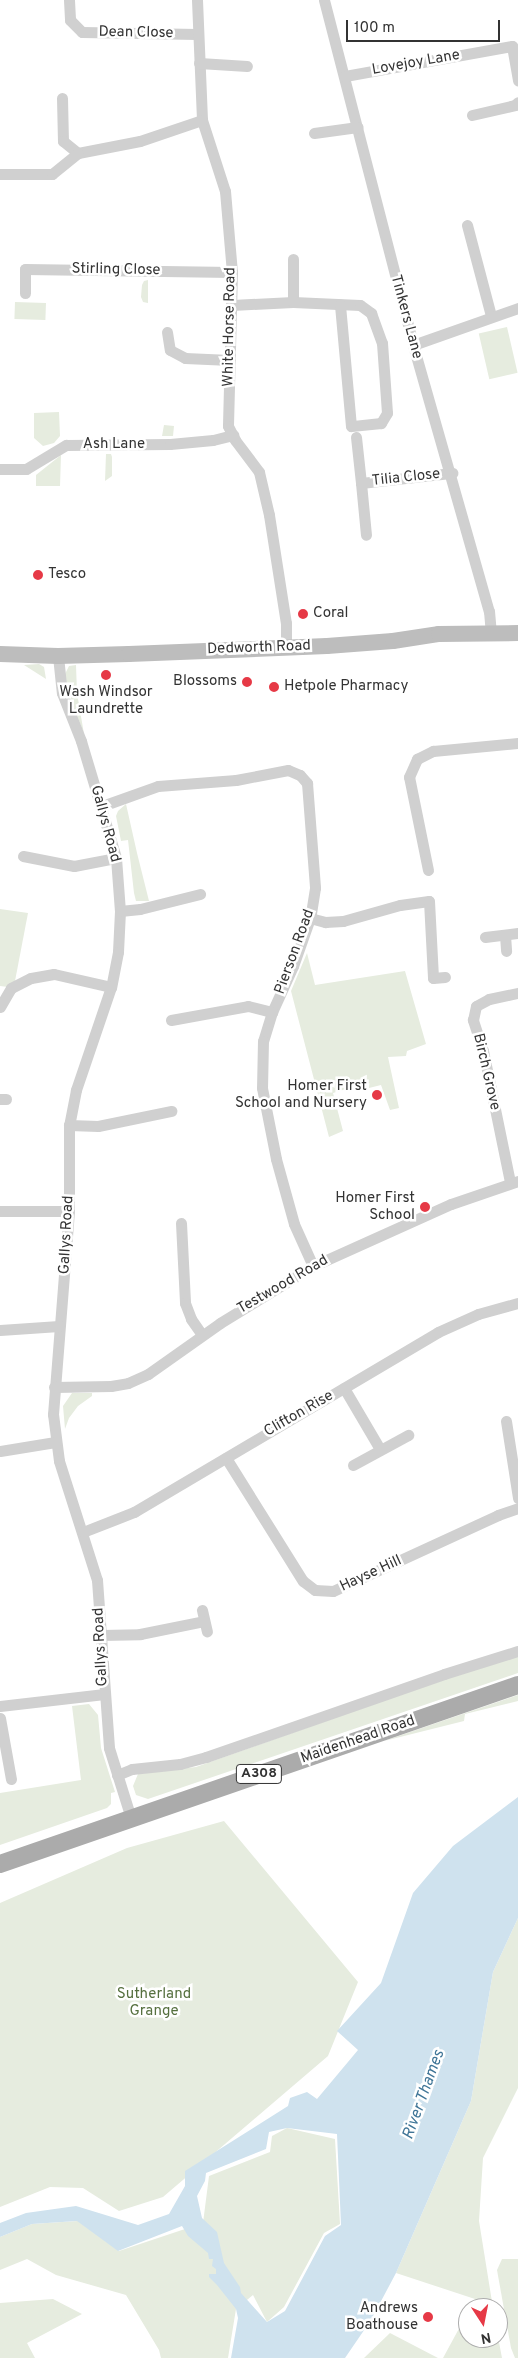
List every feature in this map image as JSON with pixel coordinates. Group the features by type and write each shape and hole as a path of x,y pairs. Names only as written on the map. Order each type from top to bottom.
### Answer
{"main road":[{"name":"Dedworth Road","path":"0,654 58,656 286,647 393,641 439,634 518,632"},
{"name":"Maidenhead Road","path":"0,1864 518,1685"}],"street":[{"name":"Dean Close","path":"69,0 70,20 82,32 197,34"},
{"name":"White Horse Road","path":"196,0 202,120 226,191 232,272 228,426 259,472 269,515 286,624 286,647"},
{"name":"Tinkers Lane","path":"324,0 413,345 452,473 489,611 492,633"},
{"name":"Lovejoy Lane","path":"345,76 512,46 518,80"},
{"path":"199,63 247,66"},
{"path":"62,98 63,141 78,153"},
{"path":"472,115 518,102"},
{"path":"0,174 52,174 78,153 140,141 202,120"},
{"path":"314,133 358,127"},
{"path":"466,225 491,316"},
{"path":"293,259 293,302"},
{"name":"Stirling Close","path":"25,293 25,269 232,272"},
{"path":"232,305 293,302 340,304 360,305 371,313 382,343 387,414 381,423 351,426 340,304"},
{"path":"413,345 518,308"},
{"path":"167,332 170,350 185,358 230,360"},
{"name":"Ash Lane","path":"0,469 26,469 66,445 170,444 213,440 233,435"},
{"name":"Tilia Close","path":"356,437 366,535"},
{"name":"Tilia Close","path":"361,483 452,473"},
{"name":"Gallys Road","path":"58,656 62,694 81,741 116,858 120,911 118,952 111,987 76,1090 69,1125 69,1211 54,1387 55,1442 59,1461 97,1580 109,1748 131,1818"},
{"path":"429,863 409,777 417,759 433,751 518,743"},
{"name":"Pierson Road","path":"102,806 158,786 236,780 288,770 300,775 306,783 314,879 310,918 293,966 272,1012 263,1041 262,1088 276,1159 294,1224 313,1266"},
{"path":"23,856 74,866 116,858"},
{"path":"120,911 140,910 200,893"},
{"path":"310,918 325,922 343,921 401,910 429,901 433,978 445,977"},
{"path":"485,937 518,933"},
{"path":"505,935 506,951"},
{"path":"0,1007 11,988 31,978 54,974 111,987"},
{"name":"Birch Grove","path":"514,1181 474,1020 476,1006 489,999 518,993"},
{"path":"171,1020 248,1006 272,1012"},
{"path":"69,1125 98,1126 171,1111"},
{"name":"Testwood Road","path":"54,1387 128,1384 148,1374 202,1335 274,1288 313,1266 451,1204 514,1181"},
{"path":"0,1211 69,1211"},
{"path":"180,1223 176,1237 185,1303 191,1319 202,1335"},
{"name":"Clifton Rise","path":"83,1532 134,1512 438,1332 478,1314 518,1302"},
{"path":"0,1330 59,1326"},
{"path":"344,1388 380,1449"},
{"path":"503,1427 518,1498"},
{"path":"354,1465 408,1435"},
{"path":"0,1451 55,1442"},
{"name":"Hayse Hill","path":"226,1458 303,1581 315,1590 333,1591 498,1514 518,1508"},
{"path":"101,1635 140,1634 204,1620"},
{"path":"117,1775 132,1769 180,1764 206,1757 444,1674 518,1651"},
{"path":"0,1706 104,1694"},
{"path":"0,1718 13,1764 11,1780"}],"green space":[{"path":"148,280 148,303 143,302 141,297 142,285 144,281"},
{"path":"15,302 46,303 45,320 14,319"},
{"path":"507,327 518,373 489,379 479,334"},
{"path":"59,412 60,436 54,443 43,446 34,438 34,413"},
{"path":"164,425 174,426 173,436 162,436"},
{"path":"106,454 111,454 112,457 112,476 105,481"},
{"path":"61,455 60,486 36,486 36,475"},
{"path":"39,664 44,667 46,679 24,665"},
{"path":"76,665 77,693 84,734 63,678 69,666"},
{"path":"126,804 149,901 136,901 128,840 121,841 116,816 118,811"},
{"path":"0,909 28,913 15,981 8,987 0,986"},
{"path":"307,953 315,985 405,971 426,1044 407,1051 406,1056 388,1057 399,1108 390,1110 381,1085 369,1088 366,1083 333,1093 343,1131 329,1137 291,991"},
{"path":"72,1393 92,1393 92,1396 78,1406 69,1418 65,1429 63,1406"},
{"path":"518,1656 518,1673 148,1799 136,1795 133,1786 138,1774 196,1767 439,1681"},
{"path":"518,1695 518,1701 465,1714 464,1721 384,1741"},
{"path":"89,1704 98,1715 101,1748 115,1792 111,1793 111,1804 107,1808 0,1845 0,1793 81,1780 72,1706"},
{"name":"Sutherland Grange","path":"224,1821 358,1982 328,2056 163,2197 119,2211 83,2188 50,2187 0,2207 0,1903 127,1848"},
{"path":"518,1918 518,2088 483,2158 479,2221 491,2298 472,2298 396,2273 471,2101 493,1972"},
{"path":"287,2128 335,2139 340,2224 324,2233 284,2307 267,2322 253,2295 236,2309 228,2358 161,2358 159,2350 126,2295 56,2275 27,2259 0,2270 0,2237 32,2224 78,2221 119,2251 203,2223 209,2176 270,2152 272,2136"},
{"path":"502,2259 518,2259 518,2358 515,2358 511,2348 508,2331 508,2298 502,2298 497,2270"},
{"path":"53,2299 82,2314 27,2343 35,2358 0,2358 0,2303"},
{"path":"458,2330 458,2348 500,2348 502,2358 443,2358"},
{"path":"390,2333 438,2358 364,2358"}],"water":[{"name":"River Thames","path":"518,1797 518,1918 493,1972 471,2101 396,2273 371,2320 345,2358 231,2358 238,2318 236,2309 209,2277 209,2274 216,2274 216,2269 212,2266 213,2259 209,2259 208,2253 188,2236 182,2226 118,2251 77,2221 32,2224 0,2237 0,2223 26,2213 76,2206 138,2225 169,2214 185,2186 185,2171 288,2106 290,2098 307,2092 317,2099 358,2050 337,2031 381,1983 413,1893 453,1846","holes":["287,2128 337,2134 341,2225 325,2236 285,2311 267,2322 241,2293 240,2287 224,2263 217,2232 202,2218 197,2196 205,2181 206,2173 266,2149 269,2132"]}],"place":[{"name":"Tesco","path":"38,575"},
{"name":"Coral","path":"303,614"},
{"name":"Wash Windsor Laundrette","path":"106,675"},
{"name":"Blossoms","path":"247,682"},
{"name":"Hetpole Pharmacy","path":"274,687"},
{"name":"Homer First School and Nursery","path":"377,1095"},
{"name":"Homer First School","path":"425,1207"},
{"name":"Andrews Boathouse","path":"428,2317"}]}
